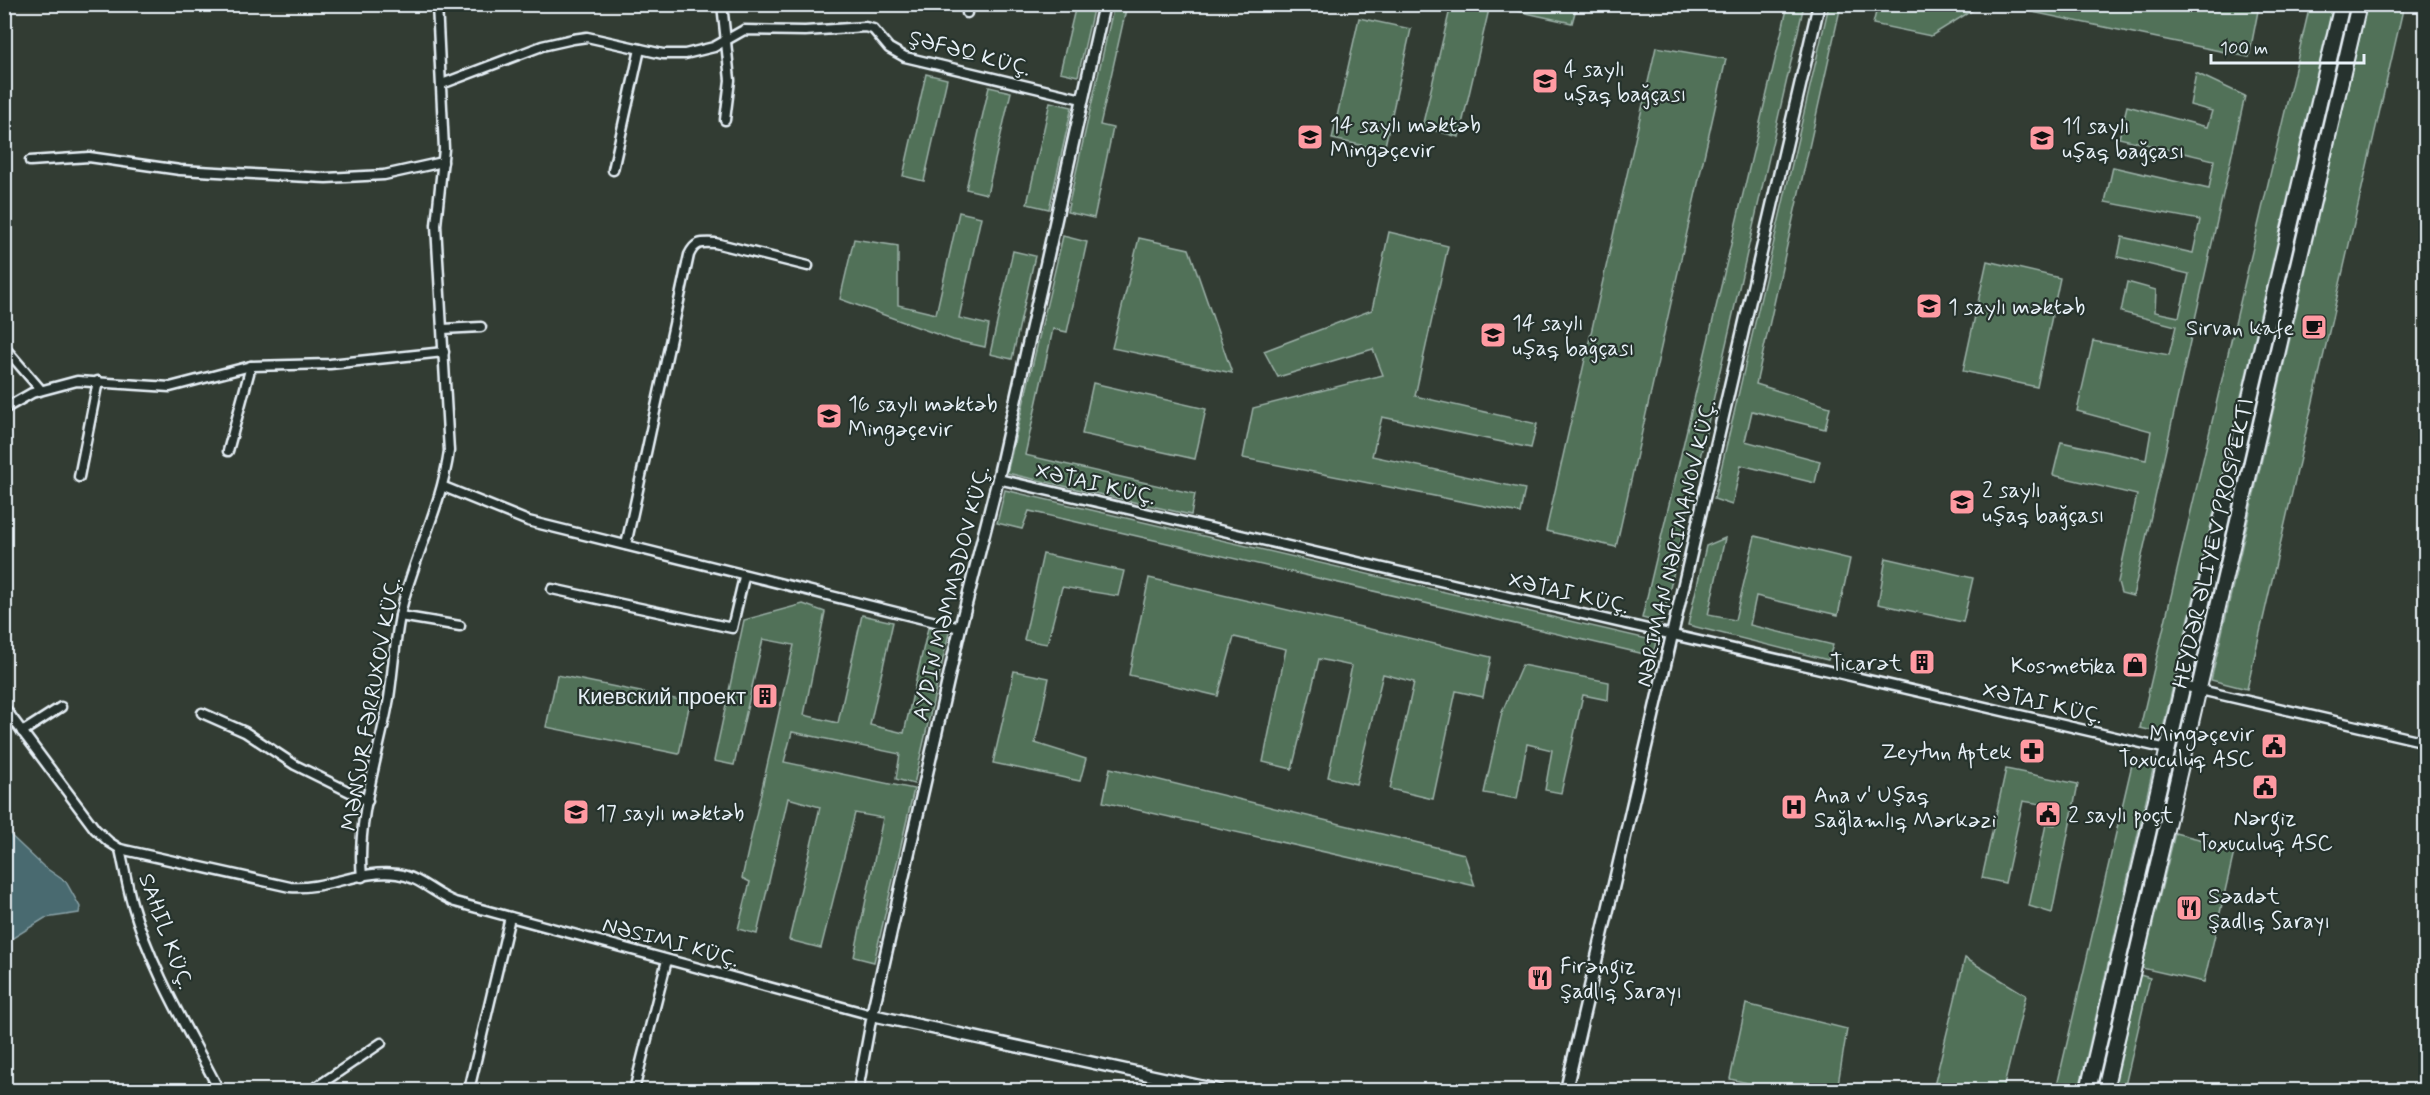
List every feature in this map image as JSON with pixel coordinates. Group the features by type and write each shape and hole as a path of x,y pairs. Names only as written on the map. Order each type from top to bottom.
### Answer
{"main road":[{"name":"HEYDƏR ƏLIYEV PROSPEKTI","path":"2088,1090 2342,4"},
{"name":"HEYDƏR ƏLIYEV PROSPEKTI","path":"2105,1090 2359,4"}],"street":[{"name":"MƏNSUR FƏRRUXOV KÜÇ.","path":"362,877 361,853 368,801 394,668 400,616 416,560 444,487 449,430 436,225 443,162 442,84 437,4"},
{"path":"722,4 730,80 726,120"},
{"path":"858,1090 872,1015 960,628 998,479 1104,4"},
{"name":"NƏRIMAN NƏRIMANOV KÜÇ.","path":"1566,1090 1819,4"},
{"name":"ŞƏFƏQ KÜÇ.","path":"442,84 542,46 587,37 663,54 702,52 744,30 805,31 865,27 873,29 889,48 905,57 1082,99"},
{"path":"613,170 640,49"},
{"path":"30,161 89,157 180,170 271,177 326,178 384,175 443,162"},
{"path":"626,545 688,255 693,247 700,242 715,243 808,266"},
{"path":"443,329 481,327"},
{"path":"4,347 41,390"},
{"path":"4,409 41,390 77,381 170,387 251,366 330,364 444,352"},
{"path":"228,451 251,366"},
{"path":"79,477 98,381"},
{"name":"XƏTAI KÜÇ.","path":"998,479 2167,750"},
{"path":"444,487 528,521 744,577 960,628"},
{"path":"552,589 732,628 744,577"},
{"path":"400,616 460,626"},
{"path":"2183,686 2426,742"},
{"name":"SAHIL KÜÇ.","path":"4,707 95,829 120,849 133,903 149,948 191,1039 219,1090"},
{"path":"22,732 61,707"},
{"path":"202,713 245,732 295,765 368,801"},
{"name":"NƏSIMI KÜÇ.","path":"120,849 290,887 314,888 390,873 408,876 448,899 510,918 872,1015 1218,1090"},
{"path":"469,1090 510,918"},
{"path":"634,1090 667,960"},
{"path":"312,1090 381,1043"},
{"path":"1159,1090 1162,1078"}],"green space":[{"path":"1878,4 1990,5 1976,8 1931,36 1873,24"},
{"path":"2230,4 2258,11 2249,57 1999,5"},
{"path":"1076,5 1094,5 1078,76 1060,72"},
{"path":"1114,5 1127,5 1100,125 1113,128 1094,218 1067,212"},
{"path":"1451,5 1490,5 1459,137 1422,127"},
{"path":"1490,5 1577,5 1572,23"},
{"path":"1788,5 1804,5 1662,623 1642,618"},
{"path":"1829,5 1841,5 1756,384 1830,407 1825,429 1752,411 1745,441 1820,461 1815,483 1741,465 1732,505 1714,499"},
{"path":"2310,5 2333,5 2162,733 2140,728"},
{"path":"2367,5 2404,5 2247,689 2211,680"},
{"path":"1359,18 1411,29 1384,150 1332,139"},
{"path":"1656,47 1726,59 1616,547 1546,531"},
{"path":"2196,73 2245,96 2133,596 2121,593 2118,582 2137,495 2053,475 2061,442 2146,460 2151,431 2077,411 2093,341 2169,355 2176,326 2121,312 2127,282 2156,290 2155,312 2179,317 2189,274 2118,257 2122,237 2193,253 2200,220 2105,202 2113,167 2209,189 2214,160 2119,138 2127,106 2207,127 2212,111 2190,105"},
{"path":"926,74 947,79 924,181 903,176"},
{"path":"989,87 1011,92 987,194 966,189"},
{"path":"1050,102 1072,107 1049,209 1027,204"},
{"path":"959,212 981,217 959,318 989,325 985,347 953,340 840,299 854,239 898,246 898,305 936,314"},
{"path":"1389,232 1448,246 1415,396 1537,424 1531,448 1382,417 1372,456 1525,489 1520,513 1243,458 1253,408 1383,375 1373,349 1278,377 1264,351 1372,310"},
{"path":"1063,236 1087,242 1067,332 1053,329 1025,455 1195,494 1191,515 1007,473"},
{"path":"1139,238 1189,249 1232,373 1112,348"},
{"path":"1013,251 1035,256 1012,359 990,354"},
{"path":"1987,261 2060,278 2037,387 1963,371"},
{"path":"1093,383 1206,409 1195,459 1082,434"},
{"path":"1005,490 1656,641 1653,656 1029,511 1022,529 997,523"},
{"path":"1755,536 1850,559 1838,615 1756,596 1750,625 1833,645 1828,660 1688,625 1706,546 1725,538 1708,615 1735,620"},
{"path":"1043,554 1124,571 1118,596 1062,587 1047,644 1024,640"},
{"path":"1886,558 1973,578 1963,622 1878,604"},
{"path":"1149,578 1491,657 1483,697 1456,691 1433,799 1390,789 1414,682 1383,674 1356,784 1328,777 1352,666 1319,659 1292,769 1263,762 1286,649 1234,637 1218,696 1129,675"},
{"path":"803,604 825,612 804,715 838,723 862,615 893,622 870,725 904,733 928,628 949,633 914,784 896,779 900,754 792,732 784,762 914,789 874,962 854,957 883,818 855,813 821,948 789,940 820,807 788,798 757,934 738,929 750,882 742,878 794,645 763,639 734,765 714,761 744,620"},
{"path":"1522,665 1609,682 1608,700 1583,695 1561,793 1545,790 1552,750 1527,744 1517,799 1484,793 1502,712"},
{"path":"1014,671 1049,678 1035,743 1086,759 1080,781 993,763"},
{"path":"557,675 690,702 679,754 546,727"},
{"path":"2133,760 2154,765 2079,1090 2056,1090"},
{"path":"1110,768 1464,854 1475,886 1103,802"},
{"path":"2006,769 2078,784 2052,913 2029,906 2046,824 2055,825 2058,807 2023,801 2005,883 1982,878"},
{"name":"Səadət Şadlıq Sarayı","path":"2175,833 2235,848 2204,982 2142,968"},
{"path":"1965,958 2026,995 2003,1090 1933,1090"},
{"path":"2140,975 2150,978 2124,1090 2114,1090"},
{"path":"1746,1004 1847,1029 1837,1090 1778,1090 1730,1079"}],"water":[{"path":"5,830 43,866 66,882 80,907 79,913 45,918 5,943"}],"place":[{"name":"4 saylı uşaq bağçası","path":"1545,81"},
{"name":"14 saylı məktəb Mingəçevir","path":"1310,137"},
{"name":"11 saylı uşaq bağçası","path":"2042,138"},
{"name":"1 saylı məktəb","path":"1929,306"},
{"name":"Sirvan kafe","path":"2314,327"},
{"name":"14 saylı uşaq bağçası","path":"1493,335"},
{"name":"16 saylı məktəb Mingəçevir","path":"829,416"},
{"name":"2 saylı uşaq bağçası","path":"1962,502"},
{"name":"Ticarət","path":"1922,662"},
{"name":"Kosmetika","path":"2135,665"},
{"name":"Киевский проект","path":"765,696"},
{"name":"Mingəçevir Toxuculuq ASC","path":"2274,746"},
{"name":"Zeytun Aptek","path":"2032,751"},
{"name":"Nərgiz Toxuculuq ASC","path":"2265,787"},
{"name":"Ana v' Uşaq Sağlamlıq Mərkəzi","path":"1794,807"},
{"name":"17 saylı məktəb","path":"576,812"},
{"name":"2 saylı poçt","path":"2048,814"},
{"name":"Səadət Şadlıq Sarayı","path":"2189,908"},
{"name":"Firəngiz Şadlıq Sarayı","path":"1540,978"}]}
